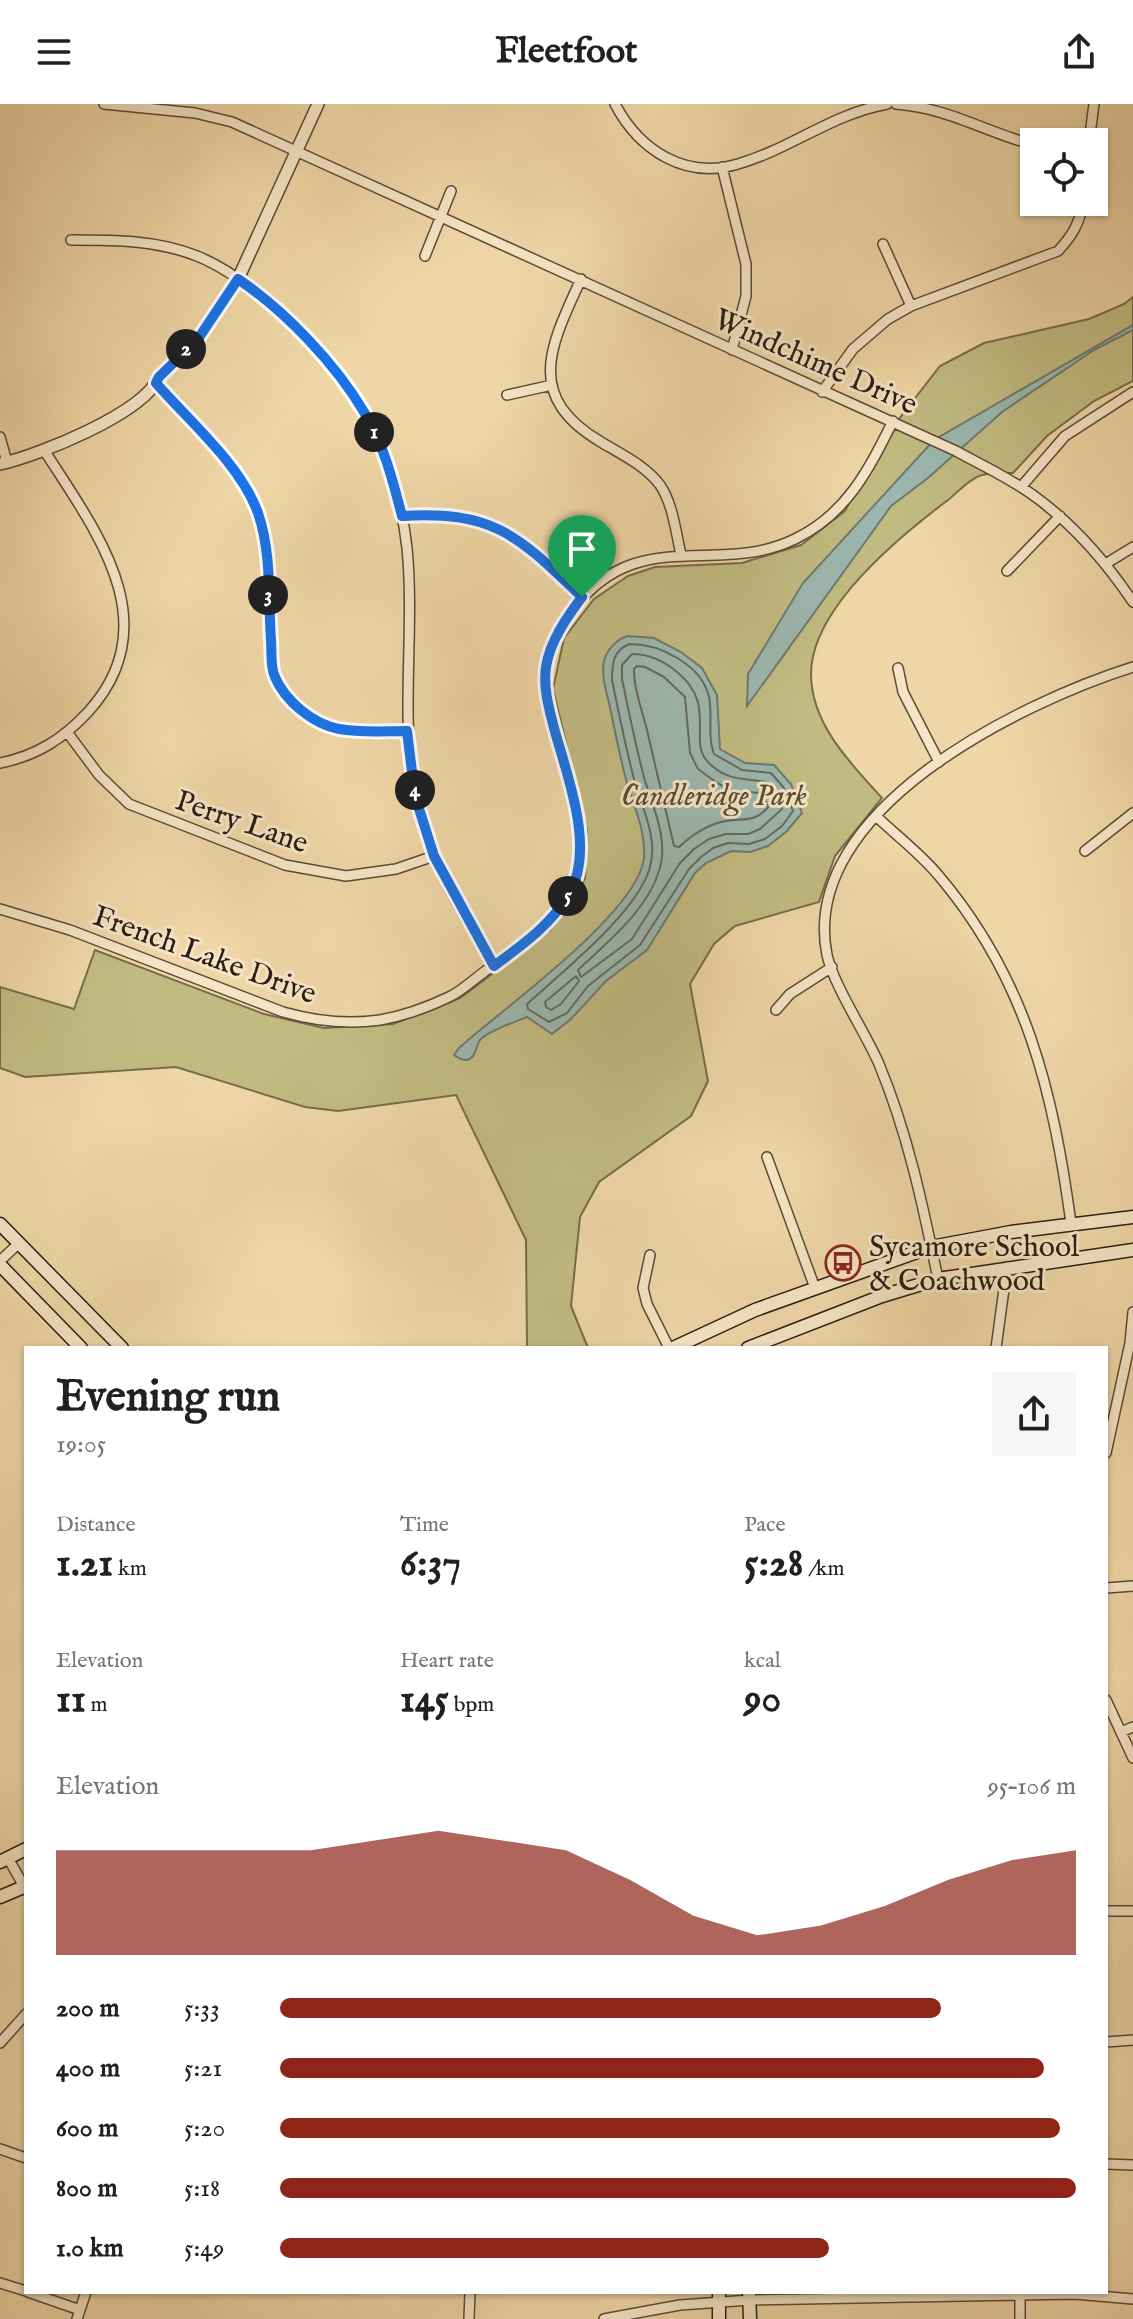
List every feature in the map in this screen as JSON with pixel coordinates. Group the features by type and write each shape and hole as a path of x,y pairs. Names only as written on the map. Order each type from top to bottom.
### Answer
{"main road":[{"path":"675,1346 731,1320 931,1247 1071,1223 1133,1217"},
{"path":"0,1224 119,1346"},
{"path":"753,1346 882,1296 938,1279 1133,1250"},
{"path":"0,1263 79,1346"},
{"path":"4,1860 24,1850"},
{"path":"0,1897 24,1888"},
{"path":"750,2296 750,2319"},
{"path":"719,2297 719,2319"}],"street":[{"name":"Windchime Drive","path":"104,104 218,117 956,451 1021,487 1060,516 1107,563 1133,602"},
{"path":"0,437 4,463 44,450 123,412 156,383 206,328 238,279 318,104"},
{"path":"615,104 637,136 665,159 681,164 722,167 759,156 847,114 887,104"},
{"path":"896,104 963,118 1020,140"},
{"path":"1091,128 1094,104"},
{"path":"722,167 746,264 746,296 732,350"},
{"path":"425,256 451,191"},
{"path":"822,392 853,349 888,319 911,306 1058,251 1072,236 1081,216"},
{"path":"71,240 113,240 158,245 194,255 221,267 291,321 349,388 366,414 379,443 402,516 409,585 407,731 415,796 434,856 494,966"},
{"path":"883,244 911,306"},
{"path":"581,279 554,338 550,362 552,385 559,404 583,431 632,460 658,482 666,497 681,555"},
{"path":"156,383 224,459 256,508 267,556 273,675 285,694 301,710 338,729 407,731"},
{"path":"507,395 552,385"},
{"path":"1021,487 1065,436 1133,392"},
{"name":"French Lake Drive","path":"0,909 70,930 312,1021 382,1019 452,996 522,945 554,915 570,893 581,857 581,841 546,697 546,667 555,641 582,597 630,565 681,555 752,553 795,539 818,526 853,493 867,473 893,421"},
{"path":"0,763 35,753 67,732 95,704 119,662 125,638 122,596 108,555 44,450"},
{"path":"402,516 430,514 474,519 508,532 530,547 582,597"},
{"path":"1007,571 1060,516"},
{"path":"1107,563 1133,547"},
{"path":"938,1279 901,1120 878,1062 832,967 825,936 825,908 829,894 839,866 854,844 900,792 939,762 1029,707 1133,667"},
{"path":"898,668 903,692 939,762"},
{"name":"Perry Lane","path":"67,732 99,775 129,804 285,865 346,876 396,869 434,856"},
{"path":"1085,851 1133,813"},
{"path":"877,817 938,874 991,950 1009,983 1045,1077 1061,1148 1071,1223"},
{"path":"776,1010 790,994 832,967"},
{"path":"767,1157 815,1288"},
{"path":"0,1263 19,1243"},
{"path":"650,1255 643,1288 647,1304 670,1346"},
{"path":"996,1346 1007,1267"},
{"path":"1108,1444 1130,1343 1133,1312"},
{"path":"1108,1588 1133,1586"},
{"path":"1108,1704 1133,1758"},
{"path":"1121,1732 1133,1727"},
{"path":"4,1860 24,1887"},
{"path":"1108,1911 1133,1911"},
{"path":"0,2043 24,2016"},
{"path":"1108,2042 1133,2040"},
{"path":"0,2149 24,2157"},
{"path":"1108,2164 1133,2165"},
{"path":"0,2283 24,2291"},
{"path":"32,2294 78,2314 85,2294"},
{"path":"469,2319 470,2294"},
{"path":"1020,2294 1020,2319"},
{"path":"604,2319 719,2297 1075,2294 1133,2299"}],"green space":[{"name":"Candleridge Park","path":"1133,297 1133,381 1094,401 1047,436 1013,473 986,474 968,482 906,533 862,576 826,624 815,649 811,674 818,710 835,742 882,798 835,856 819,902 735,926 714,944 690,984 708,1081 691,1116 599,1182 580,1217 571,1306 587,1346 527,1346 526,1240 456,1095 338,1111 305,1107 176,1067 25,1077 0,1068 0,987 74,1009 95,950 264,1014 324,1028 393,1024 460,998 550,930 574,903 585,878 587,830 553,689 564,638 594,599 628,576 655,567 742,563 801,545 845,511 885,437 940,366 984,343 1089,319"}],"water":[{"path":"1133,325 1133,330 1094,350 1002,412 928,478 891,506 747,706 748,674 803,583 934,440"},
{"path":"628,636 654,638 681,652 702,668 717,695 720,749 745,763 774,765 791,784 802,813 787,831 768,846 750,852 731,851 706,863 695,873 647,950 606,981 571,1019 552,1034 527,1017 489,1033 480,1040 472,1057 461,1059 454,1055 459,1048 594,932 636,880 644,858 643,839 622,766 603,671 610,649"}],"place":[{"name":"Sycamore School & Coachwood","path":"843,1263"}],"route":[{"path":"238,279 291,321 349,388 366,414 379,443 402,516 430,514 474,519 508,532 530,547 582,597 555,641 546,667 546,697 581,841 576,879 570,893 547,923 494,966 434,856 415,796 407,731 338,729 320,722 301,710 285,694 273,675 267,556 256,508 224,459 156,383 159,377 198,339 238,279"}]}
